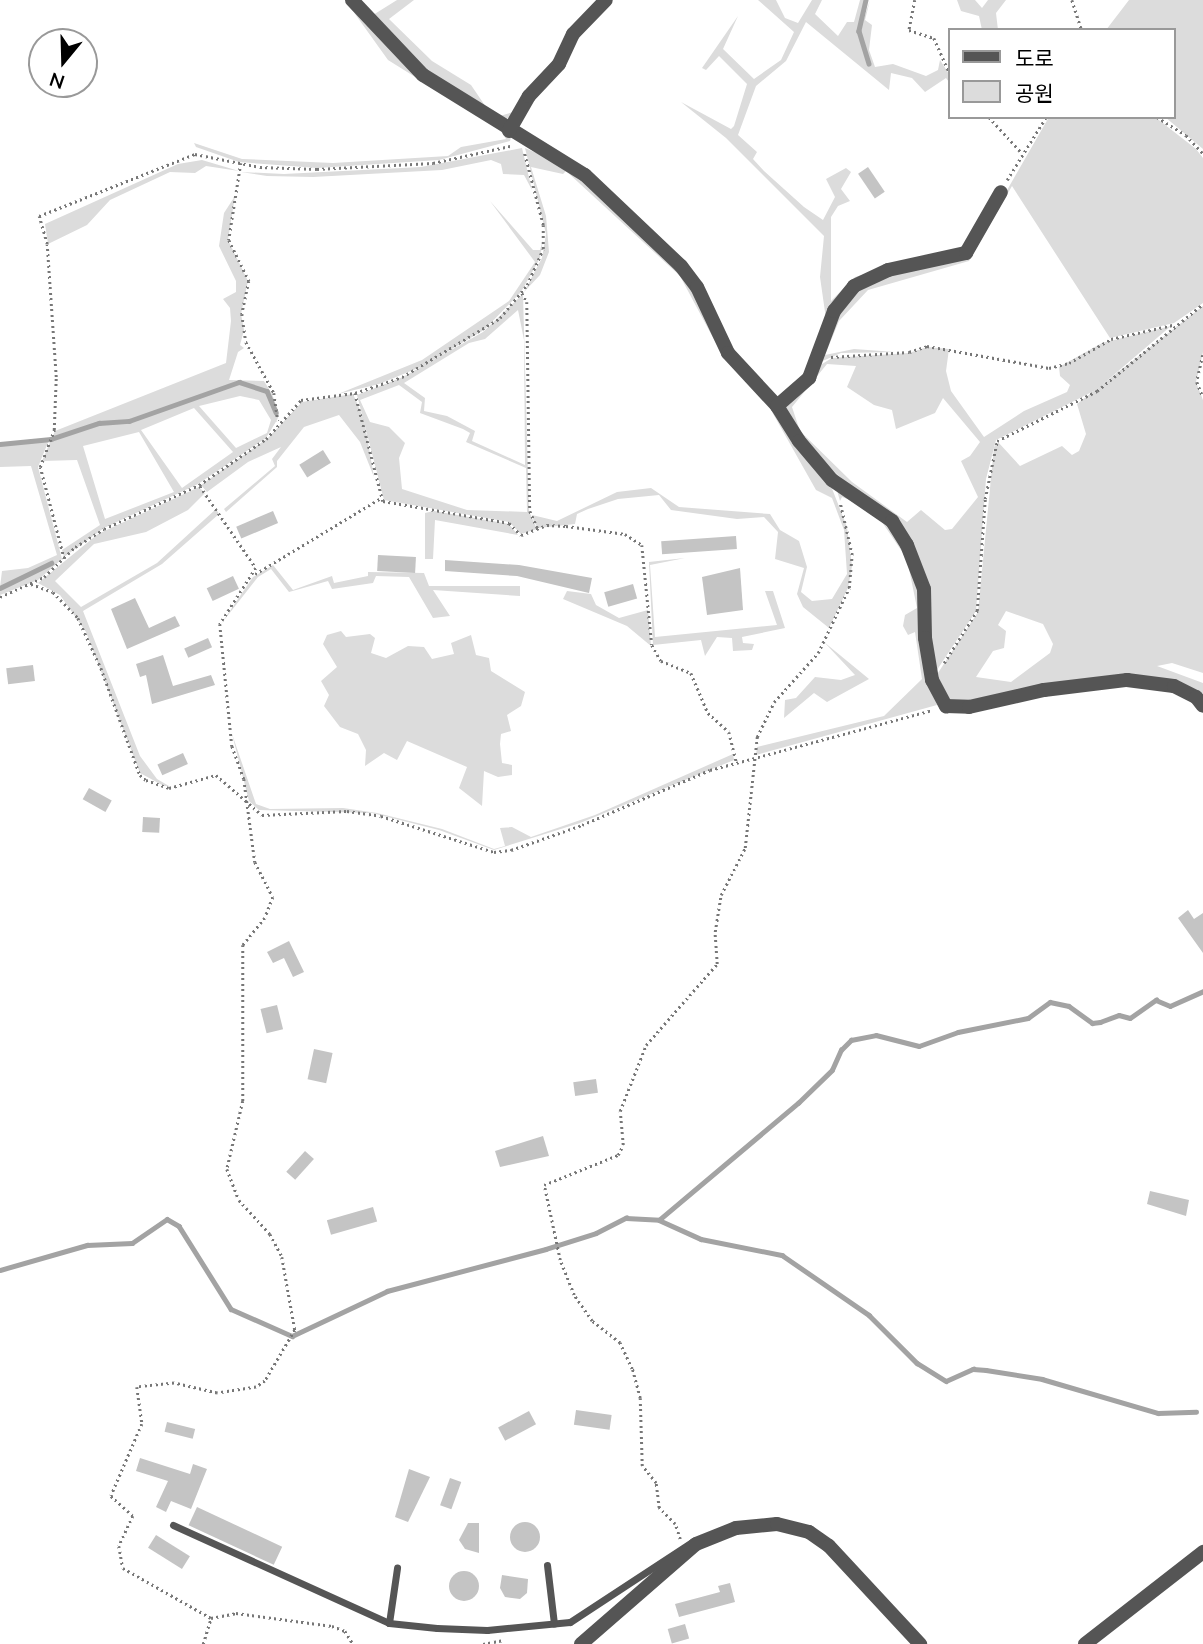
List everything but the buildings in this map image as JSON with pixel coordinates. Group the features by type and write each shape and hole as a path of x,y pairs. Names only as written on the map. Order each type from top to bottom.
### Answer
{"street":[{"path":"352,0 423,75 523,140 585,175 675,260 696,287 728,353 777,406 799,441 832,480 892,521 915,559 925,589 925,638 932,680 946,706 969,707 1044,690 1126,680 1174,686 1196,697 1203,706"},
{"path":"509,131 529,96 559,64 573,34 606,0"},
{"path":"777,406 814,368 834,311 854,286 888,270 966,253 1001,192"},
{"path":"581,1644 663,1570 710,1537 736,1528 777,1524 809,1532 829,1546 920,1644"},
{"path":"1085,1644 1203,1552"}],"lane":[{"path":"173,1525 389,1623 487,1630 554,1624 583,1617 681,1546 710,1537"},
{"path":"547,1565 554,1624"},
{"path":"389,1623 397,1568"}],"path":[{"path":"915,0 909,30 934,38 948,70"},
{"path":"1072,0 1081,28"},
{"path":"991,119 1021,152"},
{"path":"1001,192 1021,152 1045,119"},
{"path":"1160,119 1186,135 1203,153"},
{"path":"0,597 31,584 104,529 199,485 266,439 278,421 310,396 355,393 402,377 484,331 522,293 541,259 544,240 523,140 433,163 299,170 241,163 205,155 183,156 132,182 39,216 47,244 56,377 54,430 40,467 64,559"},
{"path":"241,163 229,240 249,281 242,314 246,342 272,388 278,421"},
{"path":"522,293 527,302 530,511 538,529"},
{"path":"932,680 977,611 985,499 997,441 1097,391 1175,324 1203,304"},
{"path":"814,368 841,355 909,352 927,346 1049,368 1069,363 1111,339 1175,324"},
{"path":"1203,355 1197,382 1203,397"},
{"path":"355,393 381,498"},
{"path":"681,1546 675,1524 659,1508 656,1483 642,1466 640,1398 632,1369 620,1343 592,1321 574,1295 559,1260 544,1185 618,1155 623,1145 620,1111 646,1045 717,964 715,932 721,895 745,848 754,760 767,713 818,653 849,588 850,540 832,480"},
{"path":"199,485 242,541 256,568 220,624 232,746 247,803 255,862 273,897 265,918 243,945 243,1101 227,1170 239,1200 270,1234 282,1257 295,1330 265,1381 256,1387 217,1393 174,1383 137,1387 142,1424 111,1490 114,1502 133,1516 119,1546 122,1568 211,1618 251,1614 332,1626 345,1631 354,1644"},
{"path":"252,576 381,498 509,523 521,535 538,529 566,526 625,534 642,545 652,645 662,661 691,673 708,713 729,732 736,762"},
{"path":"31,584 53,592 78,618 102,668 140,775 169,788 209,774 232,784 247,803 262,815 347,811 382,816 503,853 736,762 754,760 946,706"},
{"path":"203,1644 211,1618"}],"green space":[{"path":"345,0 366,23 511,137 510,141 439,160 317,168 239,162 196,147 194,143 242,159 333,163 448,156 461,147 506,139 500,130 388,60"},
{"path":"397,0 414,0 389,19 432,61 471,85 488,110 500,116 513,112 510,117 504,120 439,84 373,15"},
{"path":"758,0 776,0 785,18 798,23 812,0 822,0 815,14 838,36 847,22 854,22 860,0 865,0 858,31 869,66 860,31 870,0 865,20 872,25 869,50 875,67 893,64 926,76 938,70 940,60 948,72 948,81 946,78 925,92 912,78 891,73 889,90 806,22 786,61 756,86 738,135 757,152 753,159 764,171 804,207 823,220 835,197 826,179 846,168 851,172 841,189 850,201 838,206 831,217 831,301 855,277 886,268 826,319 820,277 824,236 726,138 681,102 731,129 747,84 719,56 706,70 702,68 738,16 723,49 754,79 781,60 794,32"},
{"path":"957,0 975,0 982,8 988,0 1006,0 996,13 998,28 982,28 979,16 961,11"},
{"path":"1129,0 1203,0 1203,149 1167,119 1175,119 1175,28 1108,28"},
{"path":"1048,119 1158,119 1196,149 1203,158 1203,303 1174,323 1110,338 1012,186 969,261 868,290 839,321 825,355 854,349 895,352 841,353 818,363 842,305 871,280 948,263 987,225"},
{"path":"522,148 532,190 524,175 503,174 501,164 491,160 442,170 313,177 267,176 241,172 284,174 421,167"},
{"path":"525,148 573,169 675,265 696,294 728,357 770,402 795,441 831,486 847,527 852,566 848,588 829,628 803,607 797,594 804,568 775,559 778,532 764,517 737,519 671,510 659,495 618,499 588,509 577,514 575,524 538,528 534,522 532,515 557,521 617,492 651,488 679,507 770,514 780,530 799,541 807,567 801,592 812,601 832,599 847,574 844,530 832,498 816,490 767,403 719,349 680,276 566,171 563,174 531,167 546,216 549,252 540,275 524,292 542,258 546,234"},
{"path":"202,160 239,171 206,166 195,173 170,172 110,200 87,225 48,244 45,224 178,164"},
{"path":"235,196 228,240 248,281 241,314 244,330 240,345 244,348 238,352 229,380 264,381 278,410 277,420 266,438 198,484 104,528 64,557 62,550 100,525 77,460 42,461 51,440 99,424 129,423 239,383 267,392 277,416 268,390 239,381 129,420 99,422 52,438 55,431 226,363 231,321 230,308 223,299 236,292 236,281 219,246 224,213","holes":["240,396 259,400 271,420 267,433 236,448 199,406","194,408 233,452 182,488 141,430","139,432 174,492 105,519 83,446"]},
{"path":"490,201 533,250 540,250 543,240 540,258 521,292 484,330 423,366 379,384 338,394 422,360 509,301 535,262"},
{"path":"523,294 529,511 537,529 521,534 509,522 384,500 357,395 403,377 483,332","holes":["518,310 524,340 525,465 472,441 475,431 447,416 424,411 425,398 404,383 469,343 485,339","399,385 422,402 420,413 463,429 470,433 466,442 526,468 527,512 467,510 402,489 399,458 405,443 389,427 370,422 360,400"]},
{"path":"1203,306 1203,352 1196,382 1203,400 1203,673 1172,663 1157,666 1203,683 1203,700 1166,680 965,704 946,698 934,679 978,612 994,447 998,442 1020,466 1062,446 1072,455 1079,451 1086,434 1077,404","holes":["1006,611 1043,624 1053,644 1050,653 1011,682 976,677 993,651 1004,648 1006,631 998,625"]},
{"path":"1171,326 1096,390 996,440 986,479 976,611 933,676 910,542 800,440 785,406 817,367 832,358 909,353 927,347 949,349 946,371 951,391 984,437 1024,411 1067,392 1070,385 1060,376 1059,367 1102,343","holes":["827,364 856,366 847,387 874,405 892,410 896,429 935,413 943,398 980,442 970,456 961,461 978,497 952,529 945,530 921,510 907,522 852,482 800,431 792,407"]},
{"path":"353,394 364,419 374,477 360,442 339,415 304,427 277,461 277,467 226,512 224,509 275,466 272,459 281,447 248,462 207,492 201,485 268,438 302,402"},
{"path":"49,440 38,467 62,559 38,580 0,595 0,589 54,562 0,587 2,571 28,568 57,555 31,466 0,467 0,445"},
{"path":"199,487 205,493 188,510 146,532 94,544 55,581 81,607 157,563 216,509 219,514 162,564 83,611 140,756 157,779 169,786 164,786 140,773 86,632 60,595 38,583 98,534"},
{"path":"836,487 882,516 899,537 915,566 924,659 937,705 756,755 757,747 884,716 922,679 915,632 908,635 903,626 905,615 917,608 907,559 880,519 850,500 842,497 840,501"},
{"path":"434,511 509,524 518,535 435,520 433,559 425,559 425,513"},
{"path":"685,558 650,565 655,637 777,625 765,591 773,591 785,628 742,637 743,643 754,644 752,650 733,651 732,638 717,637 705,656 701,640 653,645 649,562"},
{"path":"273,565 293,590 332,576 334,583 368,576 368,572 424,573 429,586 520,586 520,596 433,590 450,616 433,618 409,577 376,576 373,583 332,589 328,581 289,592 271,569 258,577 221,624 253,577"},
{"path":"567,591 591,594 596,605 619,618 648,610 651,646 627,626 563,599"},
{"path":"341,631 346,637 370,634 375,638 371,653 386,658 408,646 424,647 432,659 454,654 451,643 471,635 476,655 489,658 491,671 525,692 521,706 507,715 511,731 501,734 502,763 512,765 512,775 498,777 484,771 482,806 459,788 467,767 407,741 397,760 384,753 365,766 366,750 358,734 340,727 324,706 329,695 321,681 337,667 323,644 327,635"},
{"path":"824,642 869,679 827,702 814,693 784,718 785,700 796,698 815,677 841,680 855,675"},
{"path":"232,734 256,804 270,809 343,808 377,813 442,829 494,849 505,846 500,828 512,827 531,837 595,815 733,754 734,760 580,823 494,850 439,830 372,813 259,810 249,801"}],"waterway":[{"path":"866,0 859,31 869,64"},
{"path":"0,444 51,439 99,423 129,421 239,382 267,391 276,412"},
{"path":"0,588 51,563"},
{"path":"659,1220 798,1103 832,1070 841,1050 851,1040 876,1035 919,1046 958,1032 1028,1018 1050,1002 1069,1006 1092,1023 1119,1015 1130,1018 1156,1000 1170,1006 1203,991"},
{"path":"0,1270 87,1245 132,1243 167,1219 179,1226 231,1309 292,1336 387,1291 546,1249 596,1233 626,1218 659,1220 701,1239 782,1255 869,1315 917,1363 946,1381 973,1369 986,1370 1042,1379 1158,1413 1196,1412"}]}
